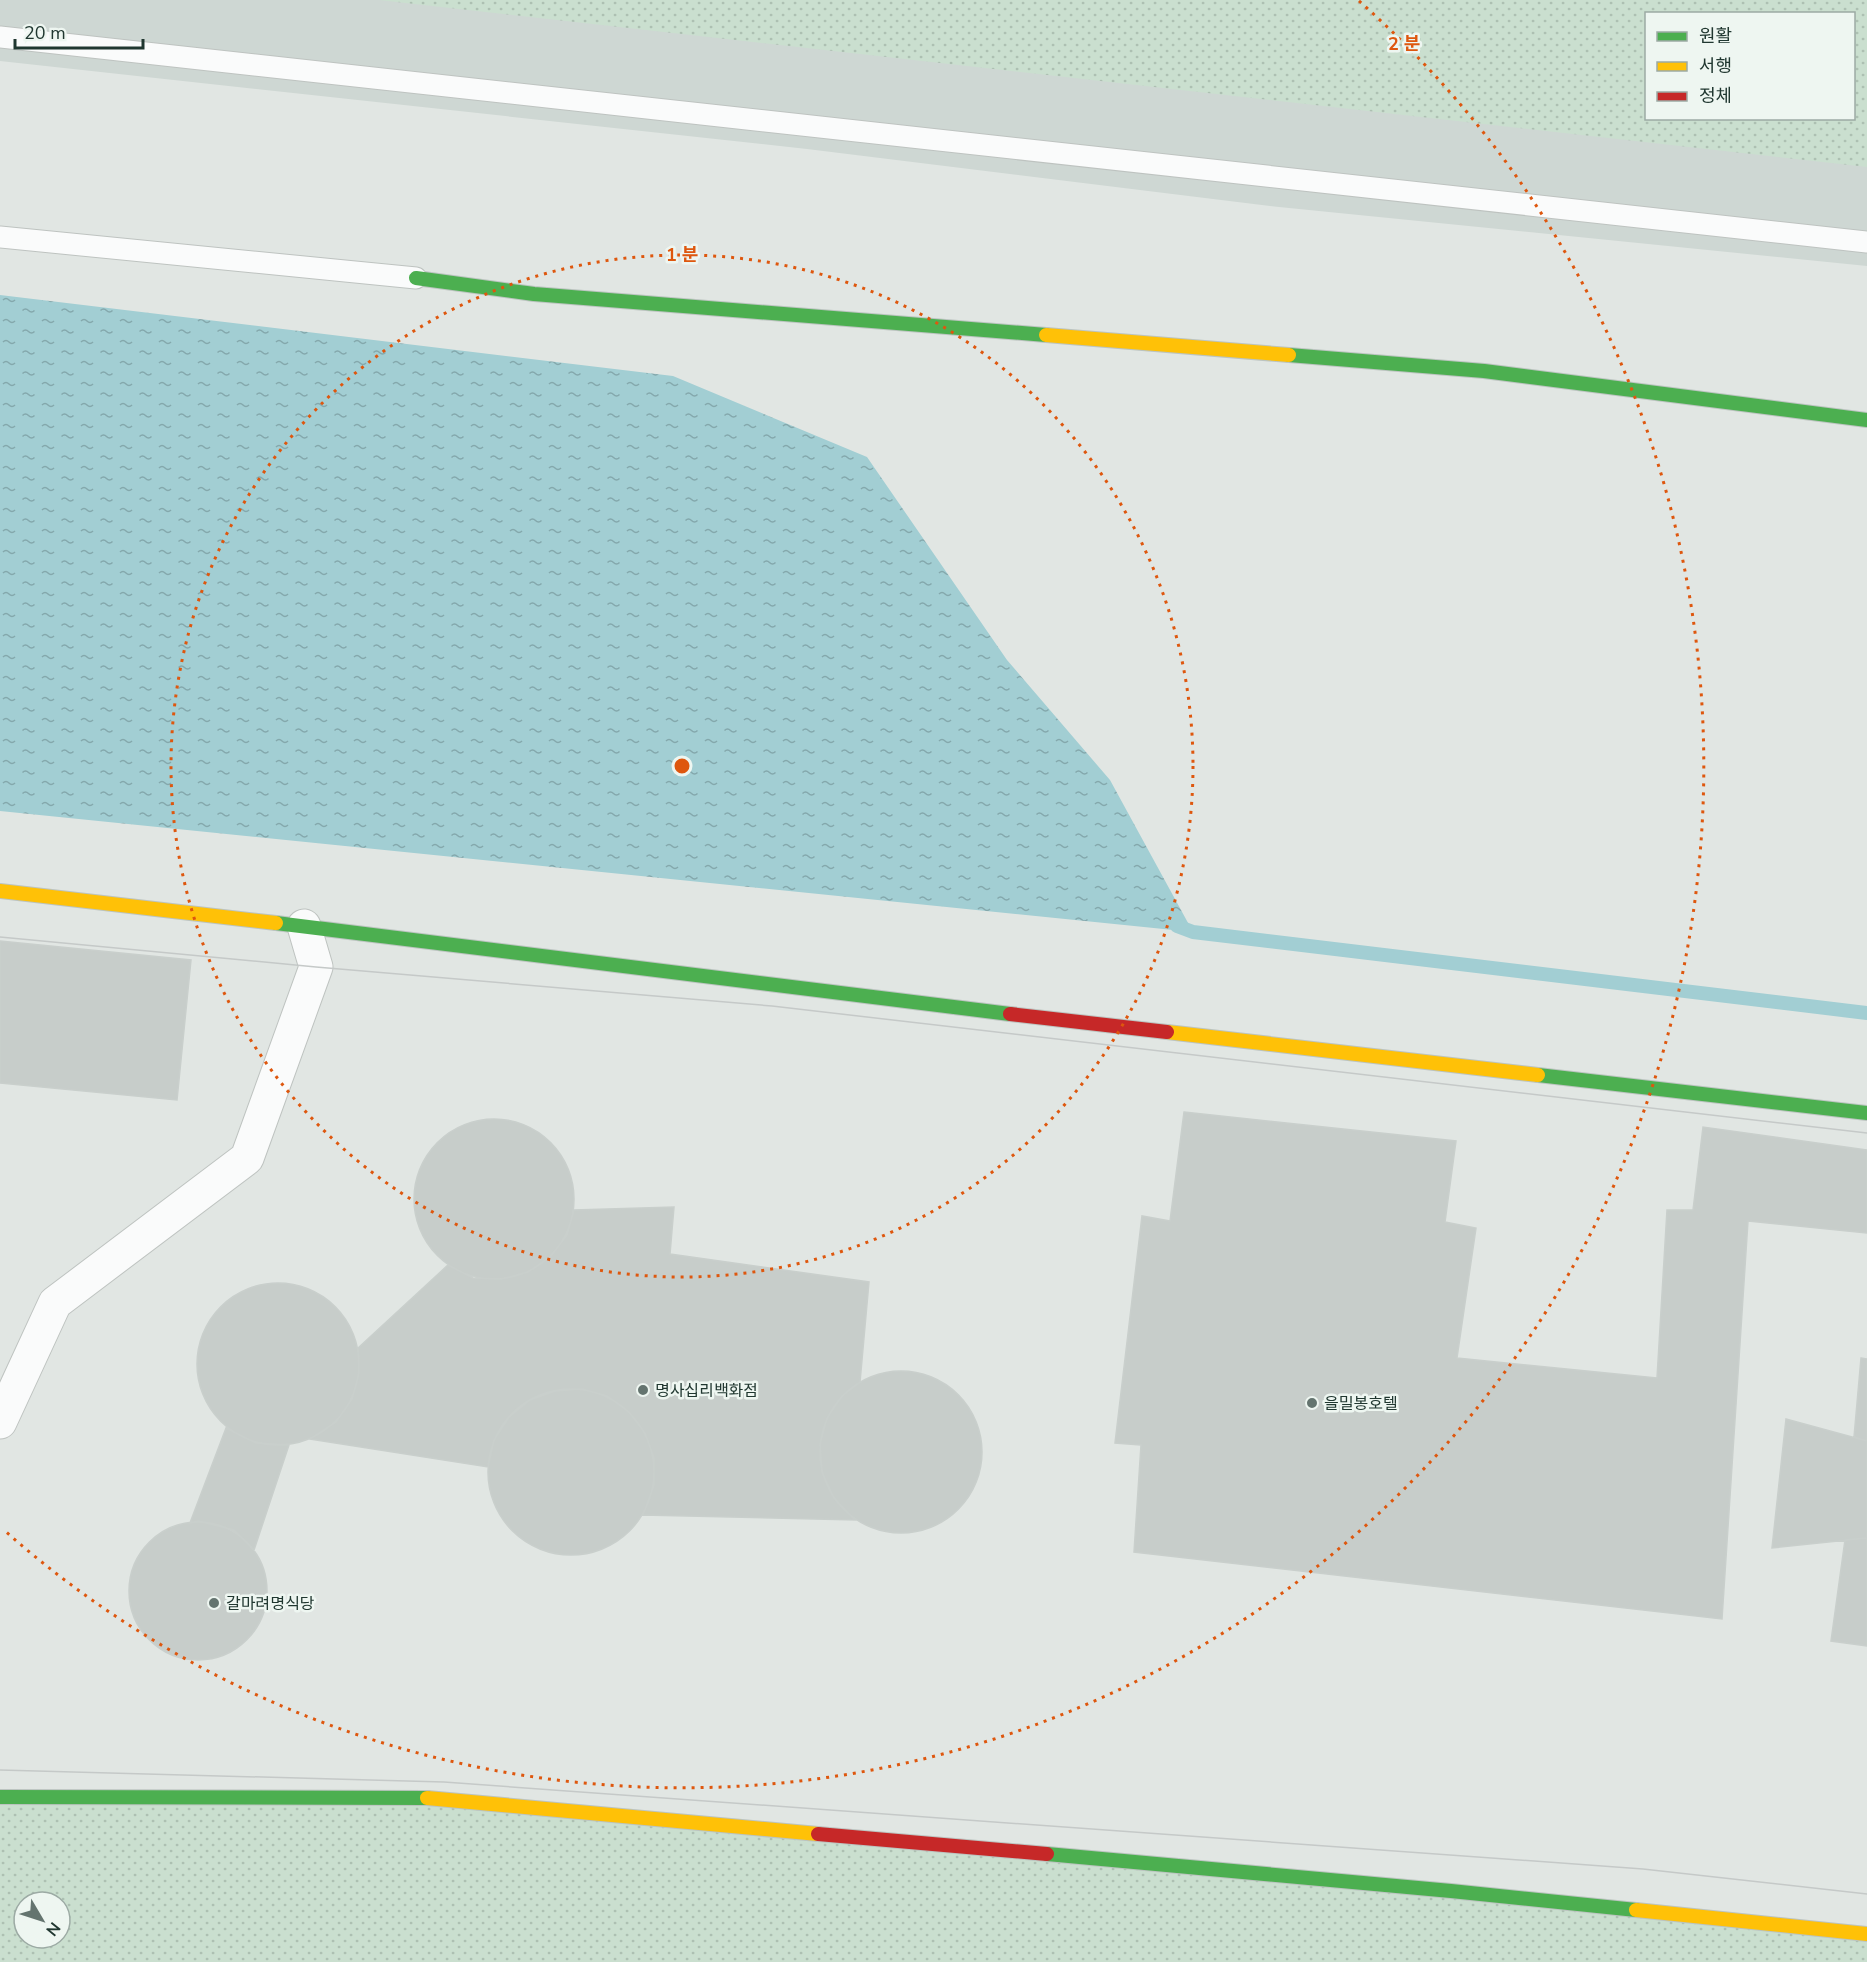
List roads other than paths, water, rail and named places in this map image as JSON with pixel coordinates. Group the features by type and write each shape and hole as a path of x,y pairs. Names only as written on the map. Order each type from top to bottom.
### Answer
{"street":[{"path":"416,278 534,294 1484,371 1867,420"},
{"path":"0,891 304,926 899,1000 1867,1113"},
{"path":"0,1422 55,1304 247,1158 316,967 304,926"},
{"path":"0,1797 424,1798 1451,1892 1867,1934"}],"lane":[{"path":"0,37 1867,242"},
{"path":"0,237 416,278"}],"water":[{"path":"0,295 673,376 867,457 1007,660 1110,780 1193,932 0,811"}],"waterway":[{"path":"1177,926 1193,932 1867,1013"}],"tram line":[{"path":"0,937 772,1006 1867,1133"},
{"path":"0,1770 444,1782 1643,1869 1867,1894"}],"place":[{"name":"명사십리백화점","path":"643,1390"},
{"name":"을밀봉호텔","path":"1312,1403"},
{"name":"갈마려명식당","path":"214,1603"}]}
